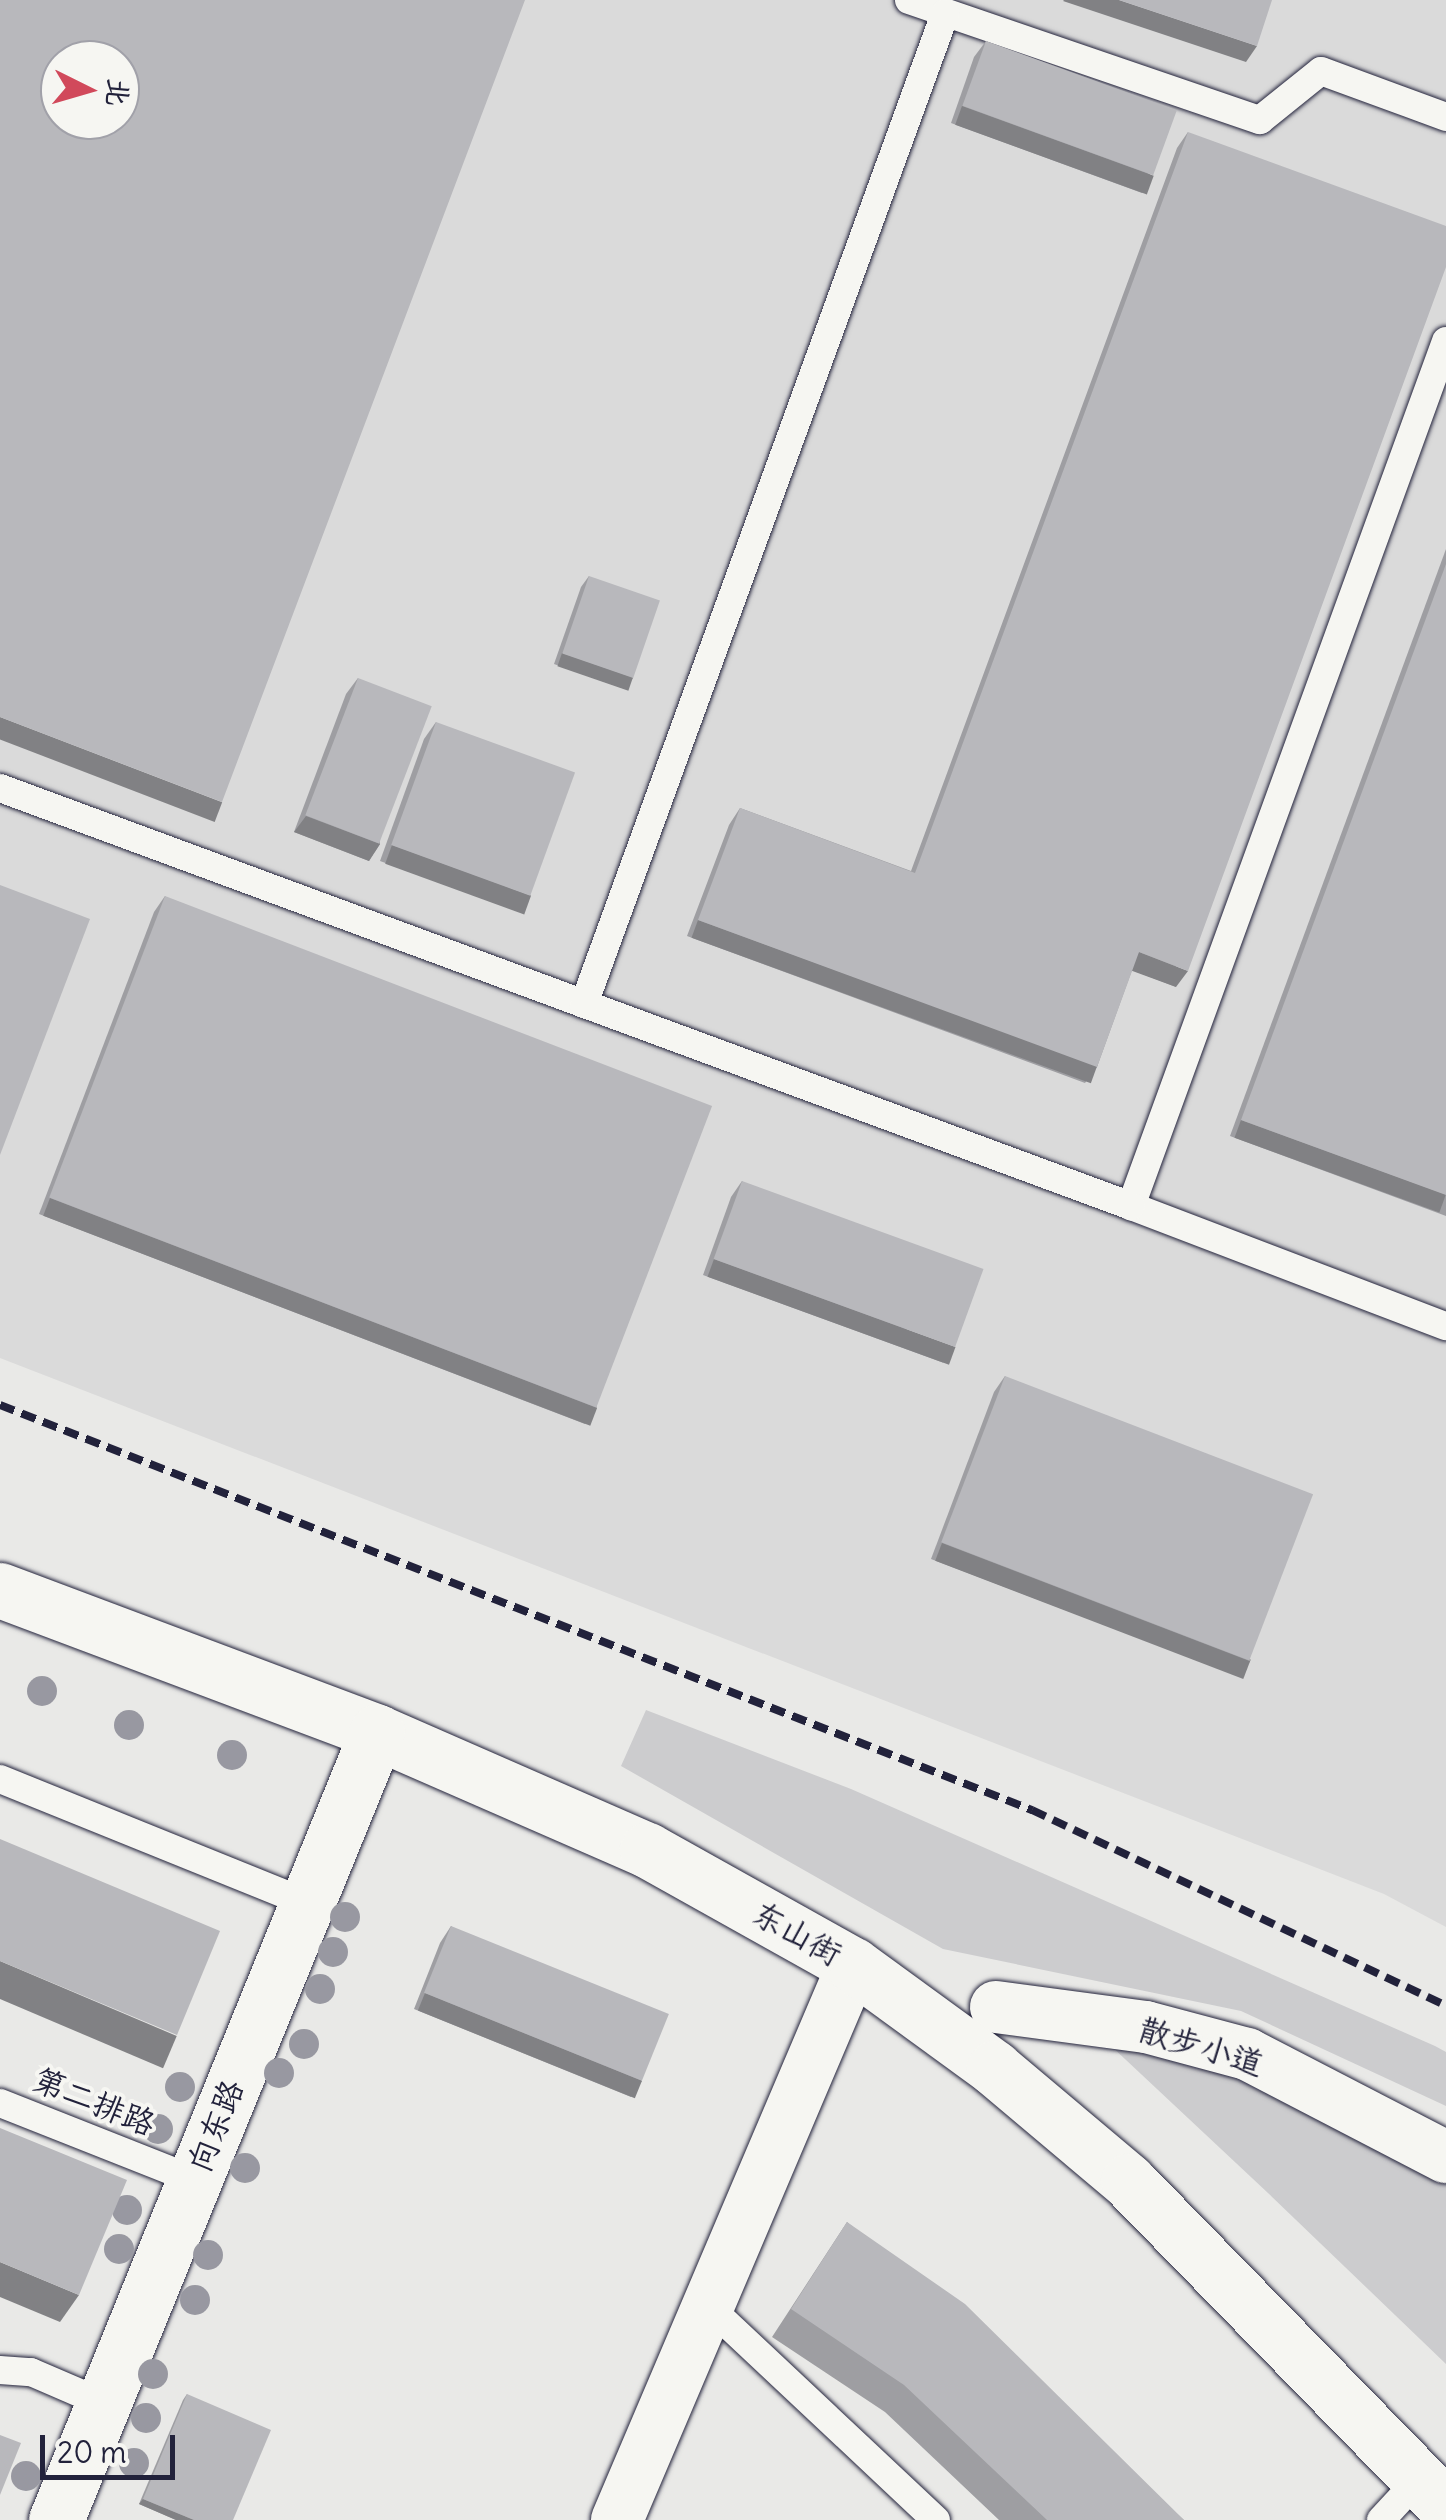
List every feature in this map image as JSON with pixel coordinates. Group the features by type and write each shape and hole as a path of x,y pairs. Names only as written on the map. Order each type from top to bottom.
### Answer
{"main road":[{"name":"东山街","path":"0,1590 377,1732 646,1850 853,1966 994,2068 1128,2181 1432,2494"},
{"name":"向东路","path":"56,2520 103,2403 178,2174 307,1903 377,1732"}],"street":[{"path":"617,2520 853,1966"},
{"name":"散步小道","path":"996,2007 1146,2027 1247,2054 1446,2157"}],"lane":[{"path":"909,0 1260,120 1321,71 1446,117"},
{"path":"584,1004 945,14"},
{"path":"1131,1206 1446,341"},
{"path":"0,788 1446,1326"},
{"path":"0,1778 307,1903"},
{"name":"第二排路","path":"0,2103 178,2174"},
{"path":"708,2305 936,2520"},
{"path":"0,2370 31,2372 103,2403"},
{"path":"1381,2520 1432,2494"}],"shaded area":[{"path":"0,0 1446,0 1446,1927 1384,1894 0,1358"},
{"path":"646,1710 851,1789 1435,2046 1446,2052 1446,2106 1241,2011 943,1949 621,1766"},
{"path":"1094,2030 1446,2140 1446,2364 1268,2193"}],"building":[{"path":"0,0 525,0 222,802 0,717"},
{"path":"1119,0 1272,0 1257,46"},
{"path":"986,41 1177,110 1153,175 962,106"},
{"path":"1188,132 1446,226 1446,267 1188,971 1139,952 1097,1067 698,920 740,808 915,873"},
{"path":"1446,564 1446,1195 1241,1120"},
{"path":"589,576 660,600 633,678 562,654"},
{"path":"358,678 432,706 379,844 305,815"},
{"path":"436,722 575,773 530,896 391,845"},
{"path":"0,885 90,919 0,1155"},
{"path":"165,896 712,1106 596,1408 49,1198"},
{"path":"742,1181 984,1269 955,1347 714,1259"},
{"path":"1005,1376 1313,1494 1249,1660 941,1542"},
{"path":"0,1839 220,1931 177,2035 0,1961"},
{"path":"451,1926 669,2014 642,2081 424,1993"},
{"path":"0,2128 127,2180 79,2295 0,2262"},
{"path":"847,2222 965,2304 1184,2520 1047,2520 904,2385 791,2309"},
{"path":"187,2394 271,2430 233,2520 194,2520 143,2499"},
{"path":"0,2435 21,2443 0,2495"}],"railway":[{"path":"0,1405 1032,1810 1446,2006"}]}
